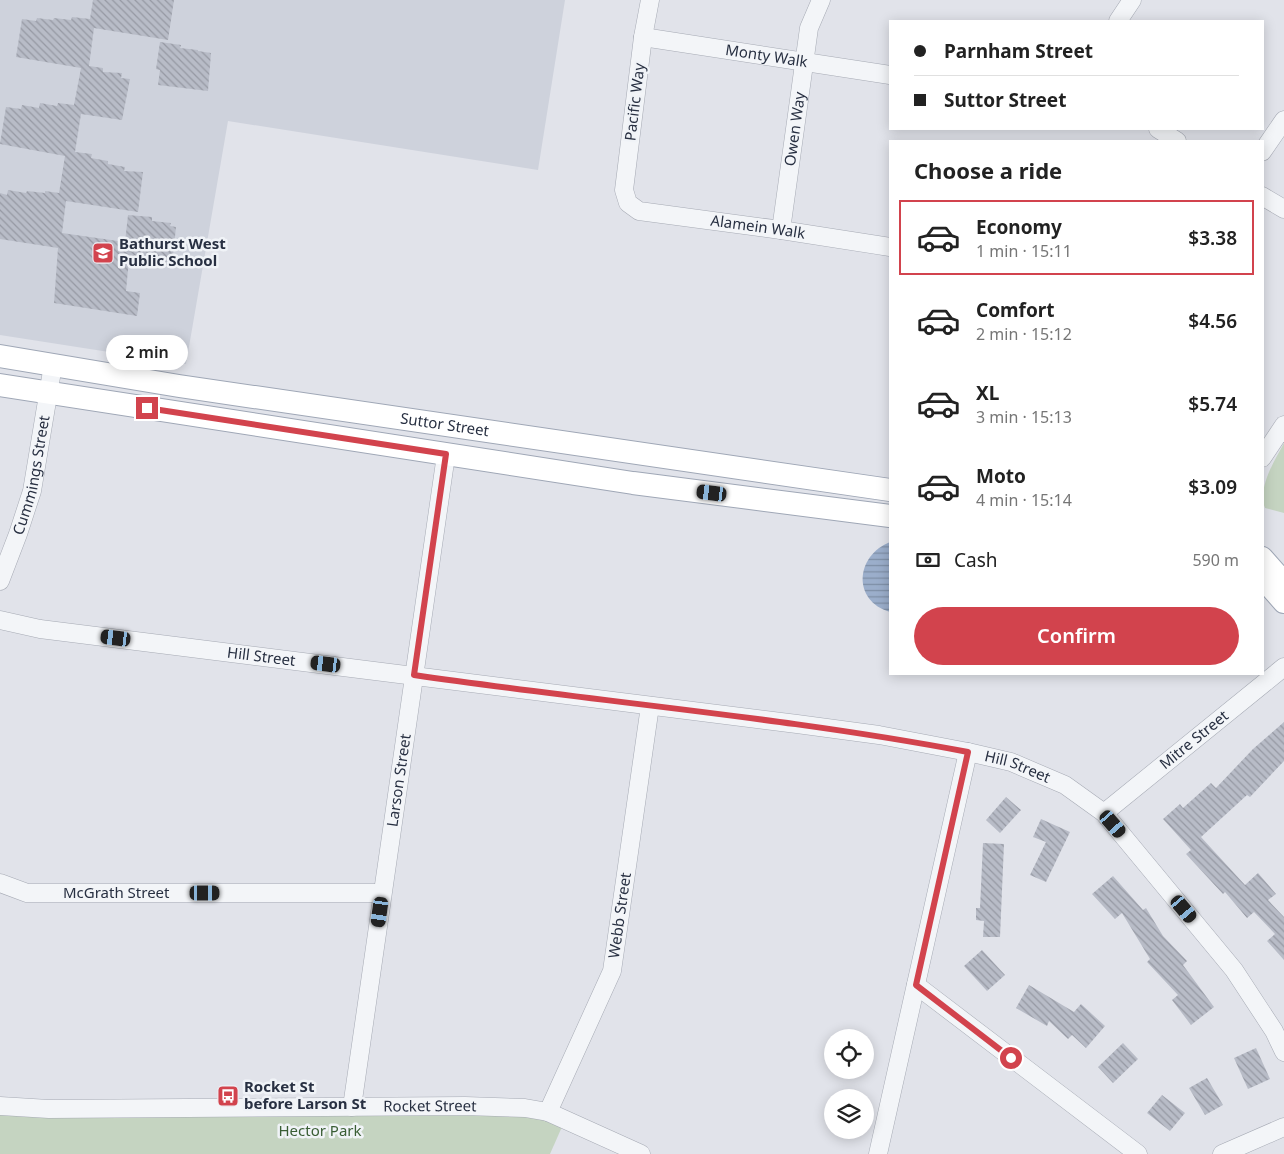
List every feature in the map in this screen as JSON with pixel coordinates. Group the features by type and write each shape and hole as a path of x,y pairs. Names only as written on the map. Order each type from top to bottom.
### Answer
{"main road":[{"name":"Suttor Street","path":"0,356 179,386 889,490"},
{"name":"Suttor Street","path":"0,385 633,483 889,516"},
{"path":"1264,560 1284,583"},
{"path":"1264,579 1284,602"}],"street":[{"name":"Pacific Way","path":"628,203 624,190 643,37 650,0"},
{"name":"Owen Way","path":"781,230 809,28 821,0"},
{"path":"1119,20 1132,0"},
{"name":"Monty Walk","path":"643,37 889,76"},
{"path":"1264,149 1284,120"},
{"path":"1160,130 1175,140"},
{"path":"1264,197 1284,209"},
{"name":"Alamein Walk","path":"628,203 639,211 889,247"},
{"name":"Cummings Street","path":"0,580 32,491 53,365"},
{"path":"1264,455 1284,425"},
{"name":"Larson Street","path":"352,1107 446,454"},
{"name":"Hill Street","path":"0,620 40,629 861,733 968,752 1011,762 1065,785 1104,813 1234,970 1274,1031 1284,1052"},
{"name":"Mitre Street","path":"1104,813 1284,667"},
{"name":"Webb Street","path":"548,1112 612,971 650,706"},
{"path":"878,1154 968,752"},
{"name":"McGrath Street","path":"0,884 28,893 382,893"},
{"path":"916,985 1138,1154"},
{"name":"Rocket Street","path":"0,1106 49,1110 477,1106 525,1108 548,1112 641,1154"},
{"path":"1222,1154 1284,1127"}],"shaded area":[{"name":"Bathurst West Public School","path":"0,0 565,0 538,170 228,121 186,364 0,335"}],"green space":[{"path":"1284,443 1284,513 1265,508 1264,488 1272,466"},
{"name":"Hector Park","path":"0,1106 465,1106 565,1120 550,1154 0,1154"}],"water":[{"path":"889,543 889,612 878,606 869,598 864,589 865,567 870,557 878,549"}],"building":[{"path":"93,0 174,0 168,40 94,28 89,66 103,68 103,72 122,73 121,78 130,79 122,120 81,114 75,152 92,154 91,158 125,167 124,171 143,172 138,212 66,201 62,233 125,242 128,215 152,217 152,221 171,223 170,226 176,227 172,266 129,259 126,291 140,293 137,316 54,303 58,248 0,239 0,193 7,195 8,190 26,193 27,191 45,193 45,191 59,193 65,156 0,144 6,107 21,109 22,105 39,108 40,103 57,106 58,103 74,105 81,68 16,57 22,19 36,21 37,18 71,20 72,17 90,19"},
{"path":"160,42 181,45 180,48 211,53 208,91 158,85 160,70 156,69"},
{"path":"1284,722 1284,761 1250,797 1247,795 1201,837 1245,885 1258,873 1276,894 1268,900 1284,917 1284,960 1267,941 1275,934 1254,912 1247,918 1225,892 1223,894 1186,854 1191,850 1163,819 1180,804 1183,808 1211,783 1216,788 1253,749"},
{"path":"1006,797 1021,810 1000,833 986,820"},
{"path":"1041,819 1070,832 1046,882 1030,875 1046,842 1033,837"},
{"path":"983,843 1004,844 1000,937 983,937 984,921 976,920 976,908 980,908"},
{"path":"1113,876 1143,910 1146,908 1163,936 1187,961 1183,965 1214,1007 1191,1025 1172,1000 1178,995 1147,962 1150,959 1122,913 1115,919 1092,894"},
{"path":"982,950 1005,975 987,991 964,966"},
{"path":"1029,985 1074,1012 1081,1004 1105,1026 1086,1048 1072,1035 1068,1039 1049,1021 1047,1026 1016,1008"},
{"path":"1123,1043 1138,1059 1113,1083 1098,1067"},
{"path":"1256,1048 1270,1079 1248,1089 1234,1058"},
{"path":"1207,1078 1223,1105 1205,1115 1189,1088"},
{"path":"1162,1095 1185,1113 1170,1131 1147,1113"}],"place":[{"name":"Bathurst West Public School","path":"103,253"},
{"name":"Rocket St before Larson St","path":"228,1096"}],"route":[{"path":"147,408 446,454 414,675 797,724 968,752 916,985 1011,1058"}]}
